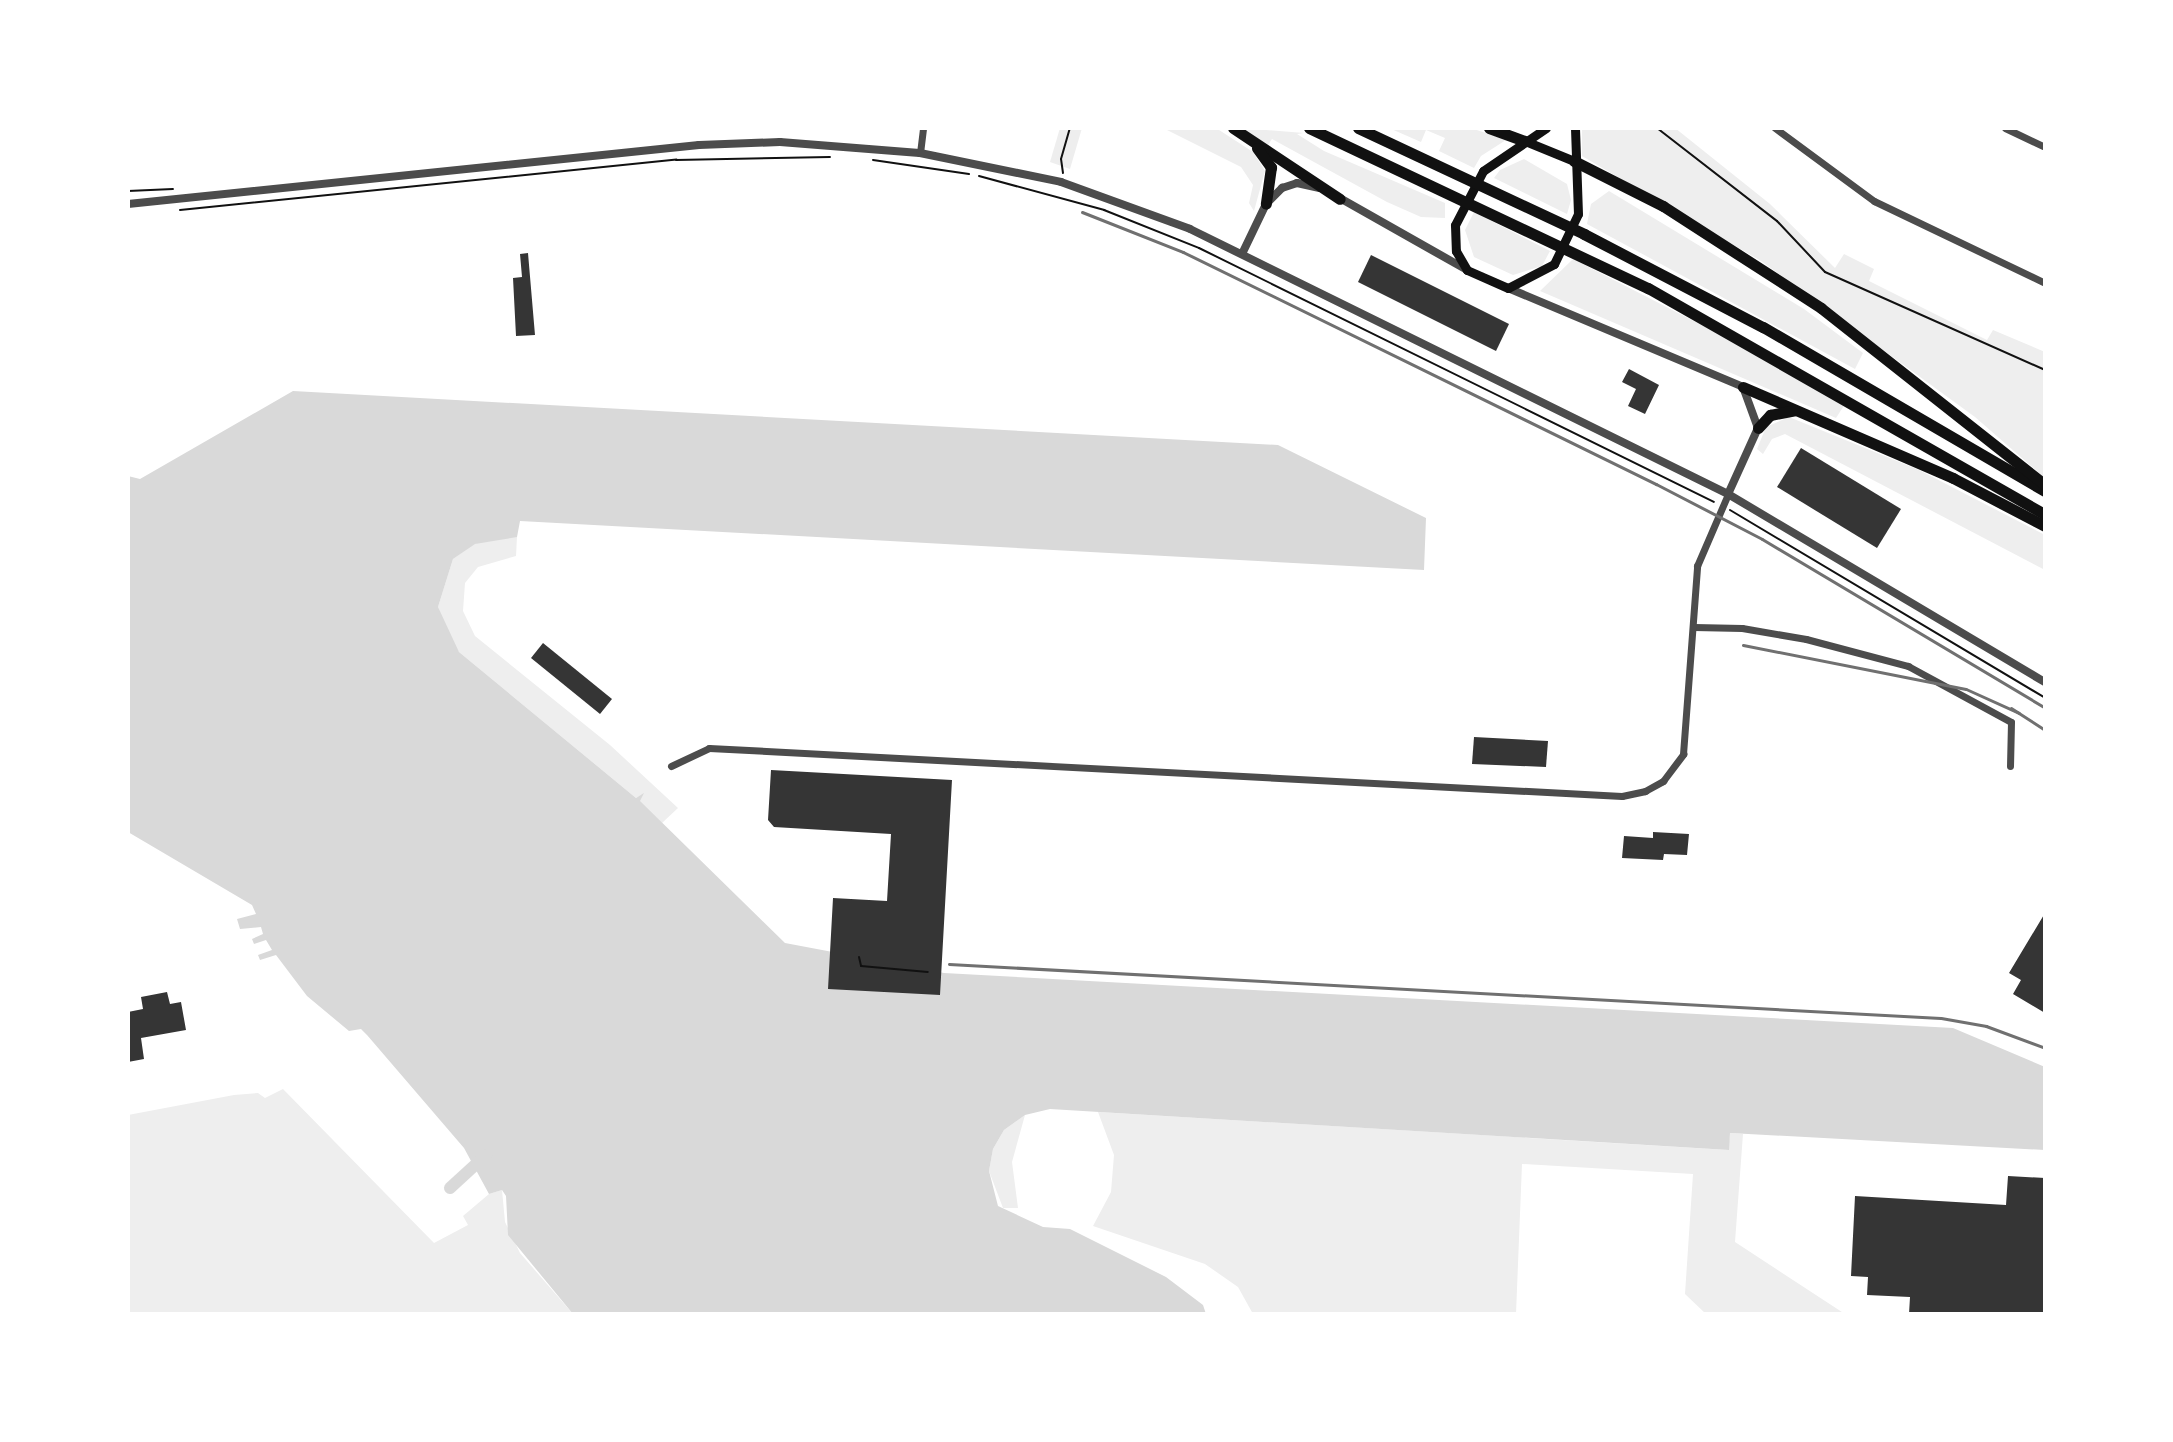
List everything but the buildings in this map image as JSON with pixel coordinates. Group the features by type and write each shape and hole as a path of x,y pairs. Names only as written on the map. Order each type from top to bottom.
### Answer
{"highway":[{"path":"1233,128 1340,199"},
{"path":"1309,128 1648,288 2045,514"},
{"path":"1358,128 1584,234 1749,320 2045,488"},
{"path":"1489,128 1525,141"},
{"path":"1249,138 1271,167 1266,204"},
{"path":"1574,161 1663,206 1821,308 2045,488"},
{"path":"1743,387 1802,410 2045,526"},
{"path":"1758,428 1782,410 1802,410"}],"main road":[{"path":"1546,128 1483,171 1461,209 1454,242 1467,270 1508,288 1554,264 1578,214 1575,128"},
{"path":"1525,141 1574,161"}],"street":[{"path":"920,153 923,128"},
{"path":"1775,128 1874,201 2045,283"},
{"path":"2005,128 2045,147"},
{"path":"128,204 699,145 805,143 920,153 1061,182 1150,213 1242,254 1728,494 2045,682"},
{"path":"1242,254 1266,204 1282,188 1297,183 1340,199 1467,270"},
{"path":"671,766 709,748 1622,796 1663,781 1683,754 1697,566 1758,428 1743,387 1508,288"},
{"path":"1694,627 1755,630 1908,666 2011,722 2010,766"}],"path":[{"path":"1061,182 1061,159 1070,128"},
{"path":"1657,128 1777,221 1825,272 2045,370"},
{"path":"128,191 170,187 177,208 188,210 676,160 837,157"},
{"path":"861,159 1011,183 1136,221 1228,261 1722,506 2045,698"},
{"path":"859,957 861,966 928,972"}],"shaded area":[{"path":"1060,128 1082,128 1070,169 1050,162"},
{"path":"1163,128 1216,128 1253,152 1265,171 1254,211 1249,203 1253,185 1241,167"},
{"path":"1241,128 1304,133 1297,134 1324,151 1445,203 1445,218 1421,217 1387,202 1272,139 1268,145"},
{"path":"1389,128 1471,128 1506,140 1481,156 1474,168 1439,151 1445,138 1426,130 1421,142"},
{"path":"1582,128 1675,128 1770,204 1835,268 1844,254 1874,269 1869,281 1987,340 1993,330 2045,352 2045,478 1975,417 1761,261 1582,156"},
{"path":"1524,159 1567,184 1571,200 1567,214 1494,178 1500,170"},
{"path":"1609,191 1804,309 1863,353 1855,369 1587,224 1591,204"},
{"path":"1474,212 1550,251 1542,266 1513,275 1474,257 1465,230"},
{"path":"1573,259 1721,335 1845,404 1836,418 1540,291"},
{"path":"293,391 1278,445 1426,518 1424,570 520,521 517,537 475,544 453,559 438,607 459,652 636,798 644,793 640,801 785,943 944,973 1953,1028 2045,1067 2045,1150 1730,1133 1729,1150 1050,1109 1025,1115 1004,1130 993,1149 989,1171 998,1206 1043,1227 1070,1229 1166,1277 1203,1305 1206,1314 573,1314 508,1235 506,1196 502,1190 489,1194 464,1148 367,1035 361,1029 349,1031 307,996 276,955 260,960 258,955 272,950 266,940 254,944 252,939 263,934 261,927 240,929 237,919 256,914 252,905 128,832 128,476 140,479"},
{"path":"1789,417 1919,470 2045,535 2045,570 1785,434 1772,439 1763,454 1757,449 1766,427"},
{"path":"497,537 517,537 516,556 478,567 465,583 463,611 475,636 610,745 678,808 662,823 639,801 642,795 636,798 459,652 445,631 438,607 453,559 474,544"},
{"path":"283,1089 434,1243 468,1225 463,1216 489,1194 502,1190 505,1222 520,1253 573,1314 128,1314 128,1115 234,1095 258,1093 265,1098"},
{"path":"1098,1112 1728,1150 1730,1133 1743,1134 1735,1242 1845,1314 1706,1314 1685,1294 1693,1174 1522,1164 1516,1314 1253,1314 1238,1287 1205,1264 1093,1226 1111,1192 1114,1155"},
{"path":"1025,1115 1012,1162 1018,1208 1003,1208 989,1171 993,1149 1004,1130"}],"waterway":[{"path":"450,1188 486,1155"}],"railway":[{"path":"1082,212 1183,252 1656,484 1762,539 2045,708"},
{"path":"1743,645 1966,689 2019,713"},
{"path":"2011,708 2045,730"},
{"path":"949,964 1941,1018 1986,1026 2045,1048"}]}
